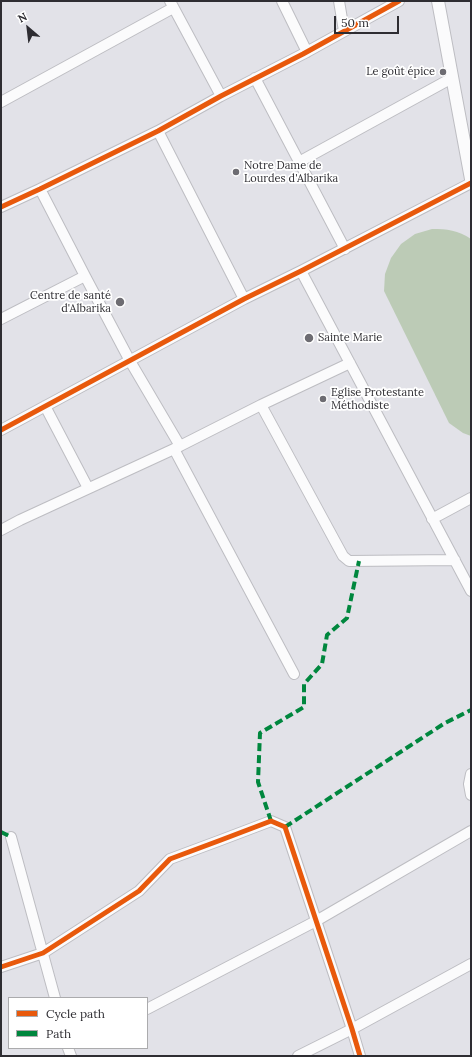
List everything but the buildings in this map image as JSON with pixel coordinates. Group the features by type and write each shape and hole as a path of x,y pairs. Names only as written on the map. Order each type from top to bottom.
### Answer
{"street":[{"path":"282,1 307,52"},
{"path":"339,1 344,31"},
{"path":"1,207 158,131 221,96 307,52 399,1"},
{"path":"438,1 471,179"},
{"path":"1,102 172,4 221,96"},
{"path":"255,78 345,249"},
{"path":"299,162 452,78"},
{"path":"158,131 244,299"},
{"path":"1,430 244,299 345,249 405,216 471,183"},
{"path":"40,189 177,447 294,674"},
{"path":"301,271 471,591"},
{"path":"1,319 85,276"},
{"path":"1,530 350,363"},
{"path":"261,405 343,556 349,561 454,560"},
{"path":"45,406 88,488"},
{"path":"432,519 471,498"},
{"path":"471,774 469,784 471,795"},
{"path":"1,967 43,953 139,891 170,858 271,821 285,827 360,1056"},
{"path":"148,1008 316,921 471,831"},
{"path":"11,837 55,997"},
{"path":"298,1056 352,1029 471,964"}],"green space":[{"path":"432,229 452,231 471,239 471,436 463,433 449,423 384,291 385,274 391,258 401,244 415,234"}],"marked path":[{"path":"271,821 258,782 260,733 304,707 304,684 322,664 327,635 347,618 359,561"},
{"path":"285,827 445,723 471,710"},
{"path":"1,832 11,837"}],"cycle path":[{"path":"1,207 158,131 399,1"},
{"path":"1,430 244,299 471,183"},
{"path":"1,967 43,953 139,891 170,859 271,821 285,827 360,1056"}],"place":[{"name":"Le goût épice","path":"443,72"},
{"name":"Notre Dame de Lourdes d'Albarika","path":"236,172"},
{"name":"Centre de santé d'Albarika","path":"120,302"},
{"name":"Sainte Marie","path":"309,338"},
{"name":"Eglise Protestante Méthodiste","path":"323,399"}]}
